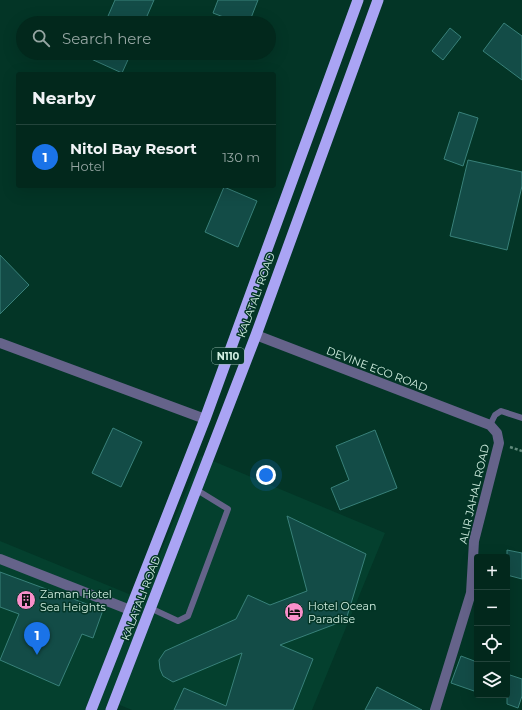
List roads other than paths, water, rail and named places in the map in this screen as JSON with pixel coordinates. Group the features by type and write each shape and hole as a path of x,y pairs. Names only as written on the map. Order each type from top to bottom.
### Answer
{"highway":[{"name":"KALATALI ROAD","path":"91,710 205,419 358,0"},
{"name":"KALATALI ROAD","path":"111,710 256,335 378,0"}],"street":[{"name":"DEVINE ECO ROAD","path":"256,335 490,425"},
{"path":"0,343 205,419"},
{"name":"ALIR JAHAL ROAD","path":"436,710 471,593 474,541 499,443 497,433 490,425"},
{"path":"0,559 130,610"}],"lane":[{"path":"490,425 495,414 501,411 522,418"},
{"path":"150,608 178,621 188,616 228,509 197,490"}],"place":[{"name":"Zaman Hotel Sea Heights","path":"26,600"},
{"name":"Hotel Ocean Paradise","path":"294,612"},
{"name":"Nitol Bay Resort","path":"37,655"}]}
